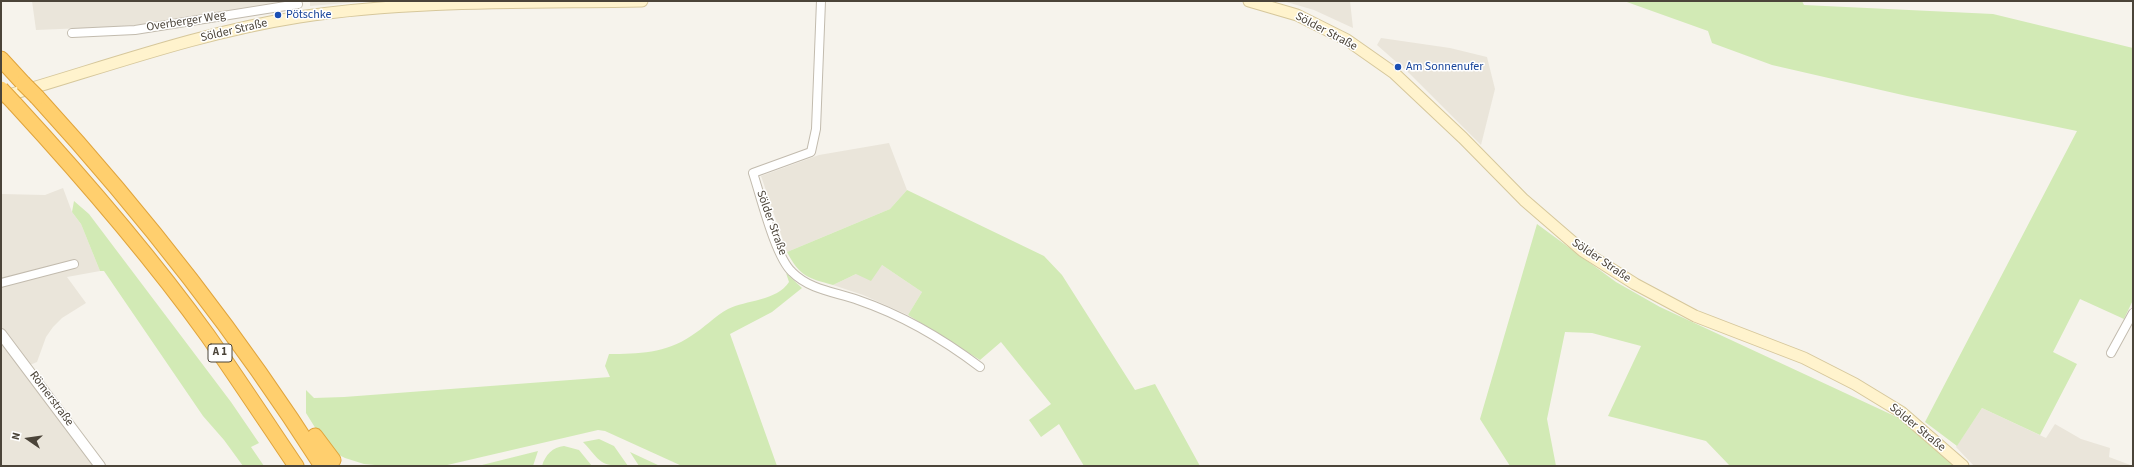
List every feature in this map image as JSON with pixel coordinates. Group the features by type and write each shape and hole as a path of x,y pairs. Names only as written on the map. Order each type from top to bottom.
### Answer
{"highway":[{"name":"A 1","path":"1,59 97,162 172,254 224,322 277,398 308,427 328,463"},
{"name":"A 1","path":"1,89 75,171 151,262 207,335 296,466"},
{"path":"284,447 290,466"}],"main road":[{"name":"Sölder Straße","path":"1,97 170,47 238,29 300,17 364,8 415,5 642,1"},
{"name":"Sölder Straße","path":"1249,1 1276,4 1347,40 1394,73 1463,138 1524,200 1583,251 1635,284 1695,316 1804,358 1855,384 1901,412 1963,466"}],"street":[{"name":"Sölder Straße","path":"821,1 816,129 811,152 753,173 779,250 791,271 807,284 858,300 903,319 947,342 980,367"},
{"name":"Overberger Weg","path":"72,33 135,30 300,3 300,17"},
{"path":"1,283 74,264"},
{"path":"2111,353 2133,313"},
{"name":"Römerstraße","path":"1,334 100,466"}],"shaded area":[{"path":"32,1 289,1 159,23 36,30"},
{"path":"310,1 370,1 310,6"},
{"path":"1283,1 1350,1 1353,28 1314,10"},
{"path":"1381,38 1450,48 1487,57 1495,89 1481,145 1410,74 1377,45"},
{"path":"889,143 907,190 890,209 787,252 761,176 819,155"},
{"path":"63,188 72,212 81,224 100,271 67,277 86,303 62,318 53,327 46,337 37,362 25,367 98,466 1,466 1,194 45,195"},
{"path":"882,265 922,292 908,315 863,295 833,285 856,274"},
{"path":"1982,408 2046,438 2055,424 2081,439 2110,448 2109,457 2133,466 1974,466 1956,447"}],"green space":[{"path":"1624,1 1802,1 1804,5 1993,14 2133,48 2133,300 2124,319 2080,299 2053,352 2077,364 2040,435 1982,408 1957,446 1925,422 2077,131 1907,96 1772,65 1712,43 1708,31"},
{"path":"907,190 1044,256 1062,275 1135,390 1155,384 1200,466 1084,466 1059,424 1041,437 1029,420 1051,404 1001,342 980,360 908,315 922,292 882,265 871,281 856,274 833,285 811,278 796,267 787,252 890,209"},
{"path":"74,201 89,214 231,402 259,443 251,447 264,466 243,466 224,440 203,416 104,271 100,271 81,224 72,212"},
{"path":"1537,224 1616,282 1660,307 1901,419 1924,436 1954,466 1730,466 1706,441 1608,416 1641,346 1592,333 1565,332 1547,419 1556,466 1510,466 1480,419"},
{"path":"786,273 802,288 772,312 730,334 777,466 682,466 605,431 598,430 443,466 386,466 364,464 337,454 319,434 306,413 306,390 314,398 344,397 610,377 605,366 609,354 641,353 662,349 681,342 696,333 728,309 769,297 777,293 789,282"},
{"path":"599,439 614,446 628,466 611,465 601,462 583,442"},
{"path":"564,446 579,450 592,466 542,466 545,458 550,452 556,448"},
{"path":"538,451 533,466 478,466"},
{"path":"630,452 660,466 639,466"}],"place":[{"name":"Pötschke","path":"278,15"},
{"name":"Am Sonnenufer","path":"1398,67"}]}
